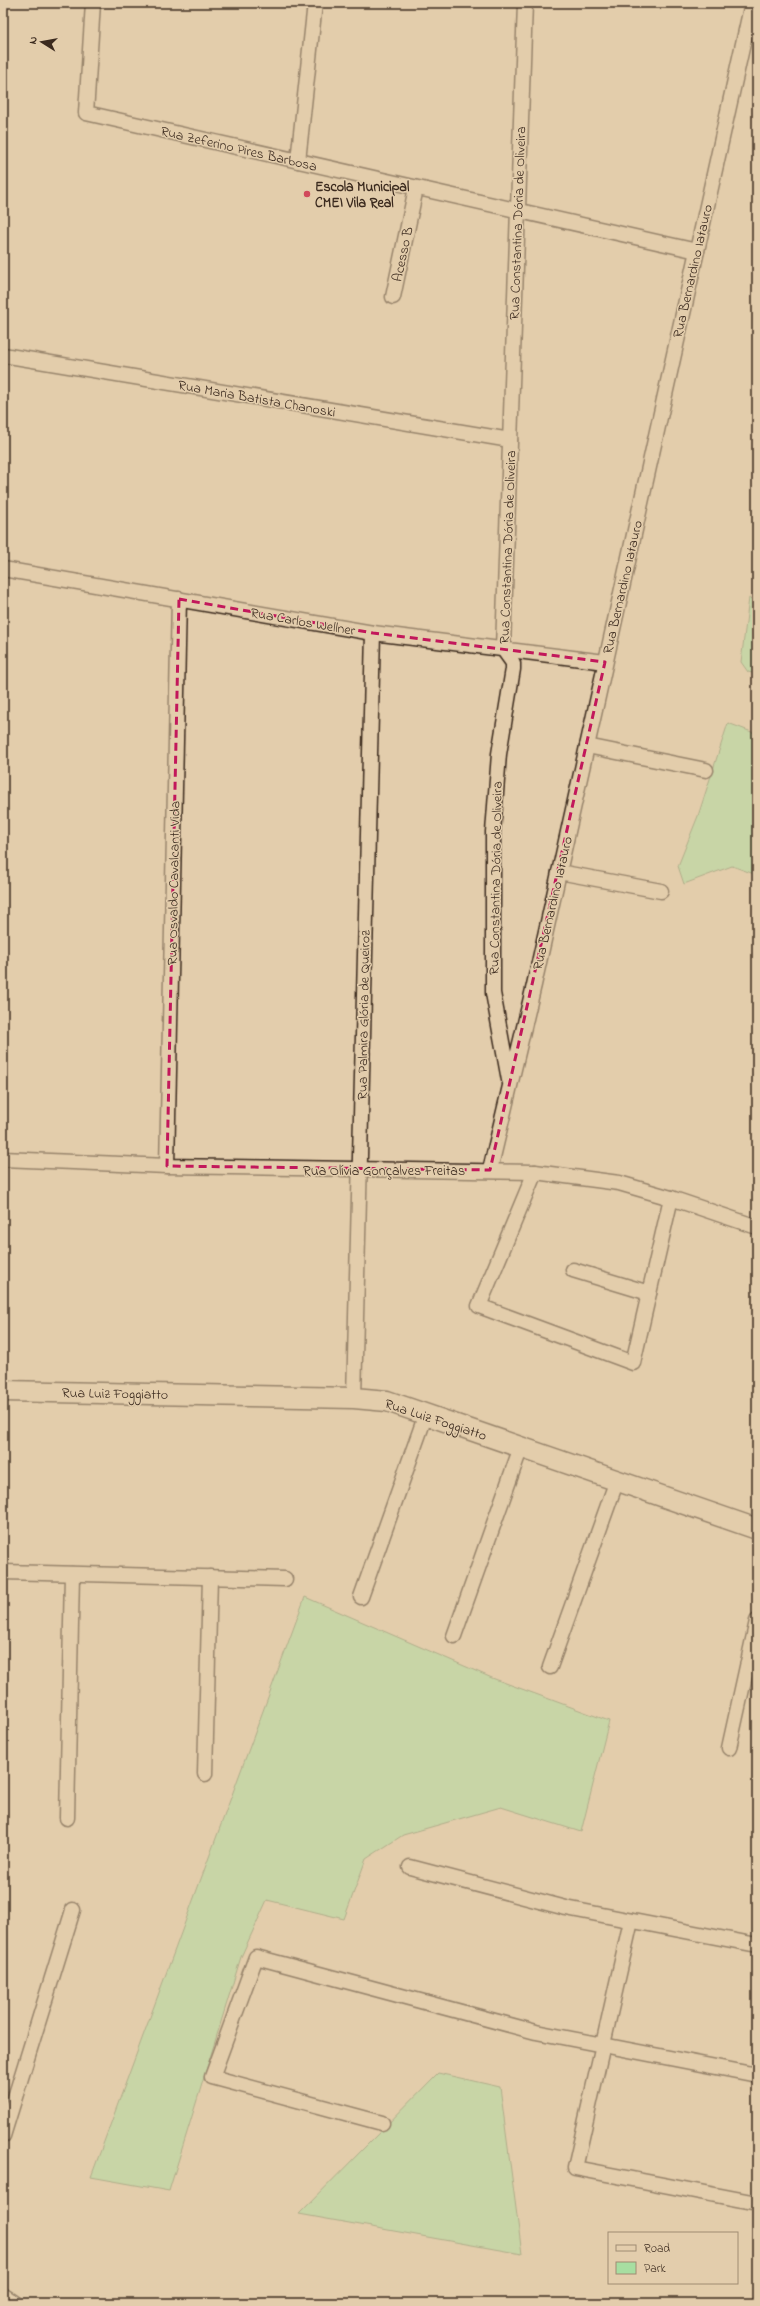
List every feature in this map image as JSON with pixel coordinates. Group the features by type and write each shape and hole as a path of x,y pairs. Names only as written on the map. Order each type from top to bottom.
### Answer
{"street":[{"name":"Rua Zeferino Pires Barbosa","path":"93,3 86,113 697,251"},
{"path":"298,161 315,3"},
{"name":"Rua Constantina Dória de Oliveira","path":"510,1084 498,1021 492,965 493,832 502,728 513,669 513,663 503,649 525,3"},
{"name":"Rua Bernardino Iatauro","path":"490,1170 559,872 752,3"},
{"name":"Acesso B","path":"392,297 416,188"},
{"name":"Rua Maria Batista Chanoski","path":"3,355 510,440"},
{"name":"Rua Carlos Wellner","path":"3,569 373,633 605,662"},
{"name":"Rua Osvaldo Cavalcanti Vida","path":"167,1166 179,599"},
{"name":"Rua Palmira Glória de Queiroz","path":"354,1398 373,633"},
{"path":"587,746 706,770"},
{"path":"559,872 661,891"},
{"name":"Rua Olívia Gonçalves Freitas","path":"3,1159 167,1166 360,1171 490,1170 535,1172 619,1183 671,1198 757,1227"},
{"path":"535,1172 479,1306 633,1363 671,1198"},
{"path":"574,1270 649,1293"},
{"name":"Rua Luiz Foggiatto","path":"3,1391 354,1398 387,1401 757,1529"},
{"path":"361,1596 426,1414"},
{"path":"454,1636 521,1447"},
{"path":"550,1667 616,1480"},
{"path":"3,1572 285,1578"},
{"path":"67,1818 72,1574"},
{"path":"205,1774 210,1577"},
{"path":"729,1748 757,1621"},
{"path":"410,1867 566,1908 757,1945"},
{"path":"3,2136 73,1910"},
{"path":"631,1921 575,2168 757,2203"},
{"path":"382,2123 212,2078 256,1957 536,2032 757,2075"},
{"path":"3,2295 15,2303"}],"highlighted area":[{"path":"179,599 373,633 605,662 490,1170 167,1166"}],"green space":[{"path":"749,598 757,600 757,674 748,672 741,662"},
{"path":"728,723 757,734 757,875 732,866 684,884 678,866 698,816"},
{"path":"305,1597 492,1678 609,1721 581,1832 501,1807 403,1835 366,1859 344,1919 267,1900 241,1957 169,2191 91,2177"},
{"path":"438,2073 500,2087 522,2254 299,2214"}],"place":[{"name":"Escola Municipal CMEI Vila Real","path":"307,194"}]}
